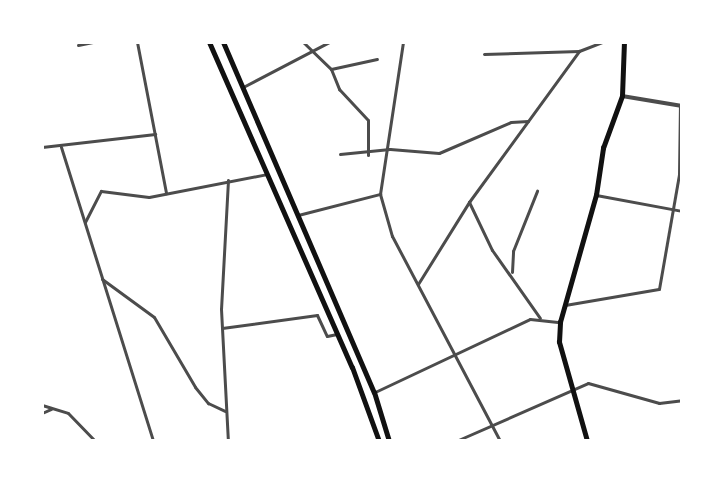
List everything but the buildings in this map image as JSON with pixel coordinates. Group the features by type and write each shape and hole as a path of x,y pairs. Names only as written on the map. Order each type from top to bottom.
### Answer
{"main road":[{"path":"209,42 337,334 379,441"},
{"path":"223,42 374,392 389,441"},
{"path":"587,441 559,342 560,322 596,195 603,148 622,96 624,42"}],"street":[{"path":"78,45 93,42"},
{"path":"137,42 166,193"},
{"path":"303,42 331,69 339,88 368,120 368,155"},
{"path":"243,87 329,42"},
{"path":"403,42 390,149 380,194 392,236 494,423 500,441"},
{"path":"484,54 579,51 603,42"},
{"path":"418,284 469,202 579,51"},
{"path":"331,69 377,59"},
{"path":"563,306 659,289 674,210 681,106 622,96"},
{"path":"340,154 368,155 390,149 439,153 511,122 529,121"},
{"path":"42,147 61,147 155,134"},
{"path":"61,147 153,441"},
{"path":"85,223 101,191 138,197 267,174"},
{"path":"228,180 222,328 228,441"},
{"path":"512,273 513,251 537,192"},
{"path":"298,215 380,194"},
{"path":"596,195 682,211"},
{"path":"469,202 492,250 512,273 540,318"},
{"path":"102,279 154,317 195,387 208,404 225,411"},
{"path":"222,328 317,315 327,336 337,334"},
{"path":"374,392 540,318 560,322"},
{"path":"456,441 588,383 659,403 682,400"},
{"path":"42,405 83,425 95,441"},
{"path":"42,413 52,408"}]}
